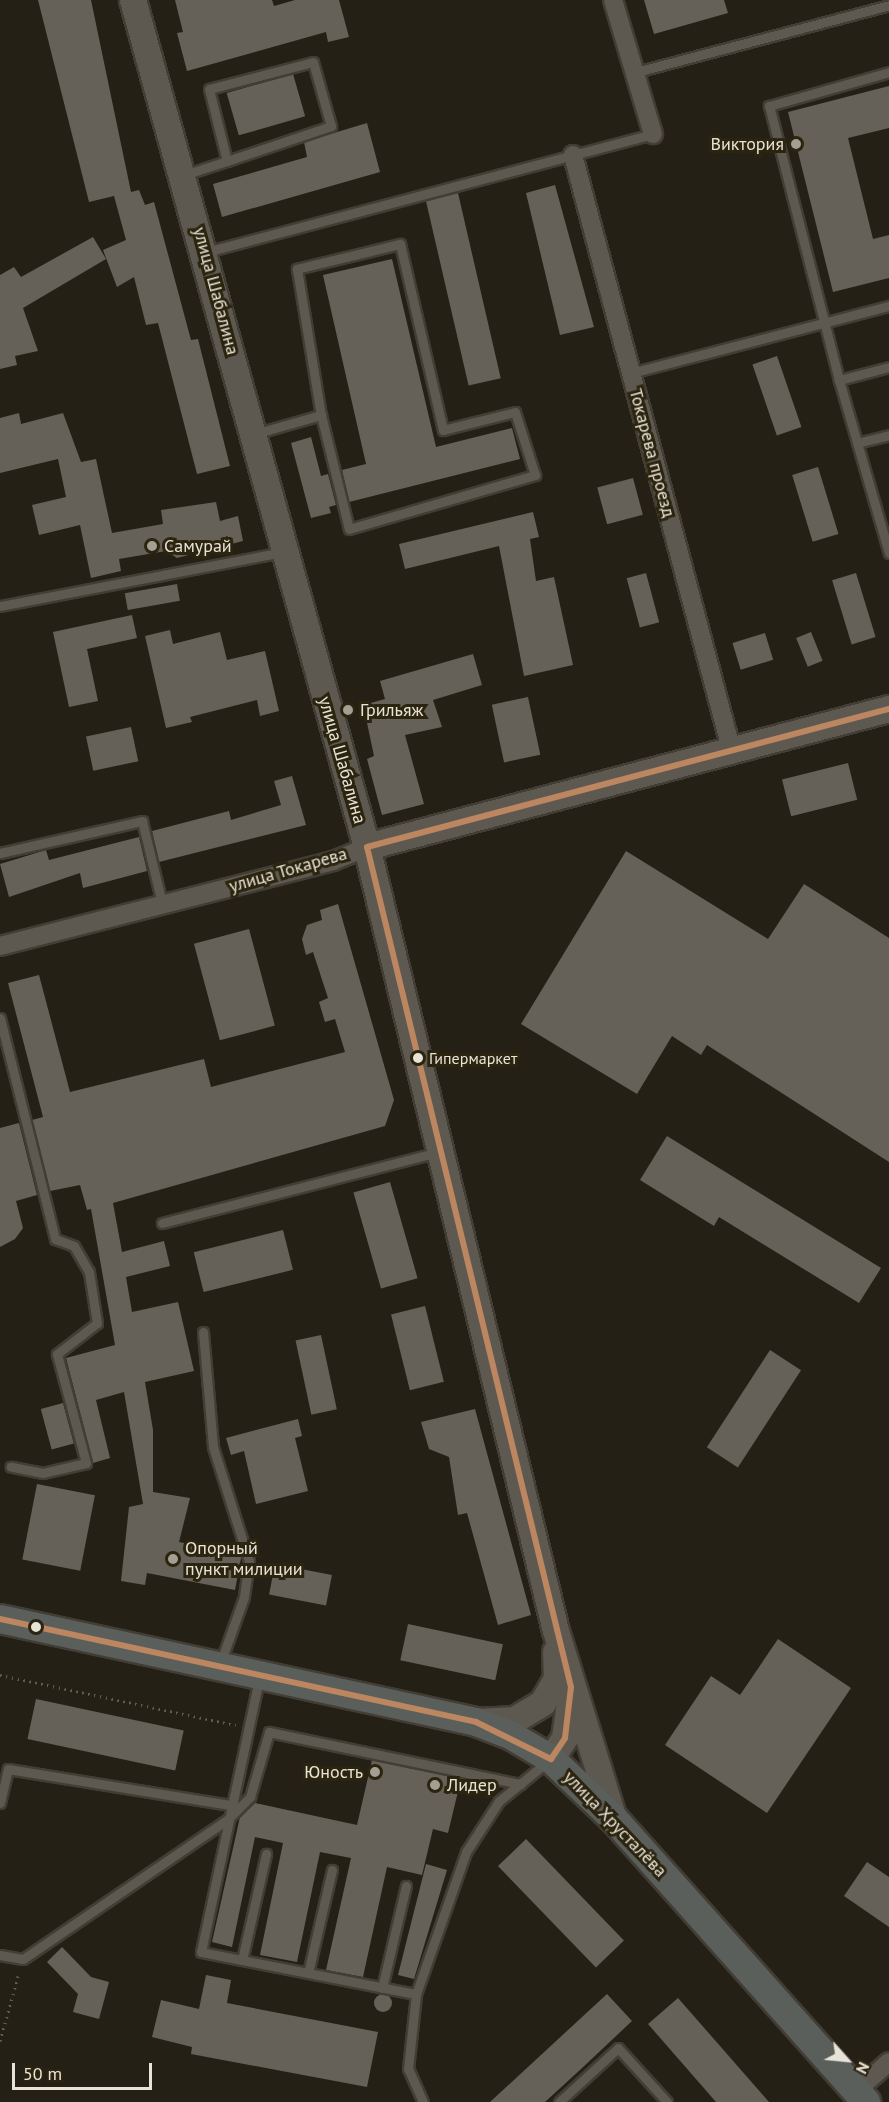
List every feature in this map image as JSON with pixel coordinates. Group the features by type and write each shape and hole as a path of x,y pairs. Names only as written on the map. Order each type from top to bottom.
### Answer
{"main road":[{"name":"улица Шабалина","path":"133,0 206,252 285,552 367,847 556,1631 571,1687 614,1819"},
{"name":"улица Токарева","path":"367,847 889,709"},
{"name":"улица Хрусталёва","path":"0,1619 476,1722 551,1759 614,1819 861,2096"},
{"name":"улица Шабалина","path":"476,1722 514,1720 543,1703 557,1679 556,1631"},
{"name":"улица Шабалина","path":"551,1759 565,1737 571,1687"}],"street":[{"path":"613,0 653,134"},
{"name":"Токарева проезд","path":"573,155 732,752"},
{"name":"улица Токарева","path":"0,946 333,861 367,847"},
{"path":"861,2096 889,2062"}],"lane":[{"path":"636,72 889,4"},
{"path":"184,176 331,126 313,62 210,88 227,161"},
{"path":"889,72 769,106 824,323 889,553"},
{"path":"206,252 653,134"},
{"path":"400,244 443,430 515,412 535,475 349,529 321,415 297,269 400,244"},
{"path":"631,373 889,306"},
{"path":"840,380 889,367"},
{"path":"254,434 321,415"},
{"path":"858,443 889,435"},
{"path":"0,606 285,552"},
{"path":"0,853 142,822 162,903"},
{"path":"0,1018 55,1239 74,1246 89,1272 97,1323 57,1354 86,1463 43,1473 11,1467"},
{"path":"162,1223 440,1151"},
{"path":"203,1332 213,1447 249,1561 244,1598 219,1666"},
{"path":"260,1675 227,1820 201,1952 416,1994"},
{"path":"248,1728 521,1784"},
{"path":"0,1955 23,1959 227,1820 250,1797 269,1732"},
{"path":"423,2102 408,2069 416,1994 466,1852 499,1801 551,1759"},
{"path":"0,1803 8,1769 231,1805"},
{"path":"242,1960 266,1854"},
{"path":"308,1973 332,1870"},
{"path":"382,1988 406,1886"},
{"path":"558,2102 618,2048 667,2102"}],"path":[{"path":"0,1675 248,1728"},
{"path":"0,2041 23,1959"}],"building":[{"path":"38,0 91,0 131,192 139,190 145,205 154,202 191,340 198,339 230,466 197,474 158,323 146,325 134,277 117,287 103,250 126,240 114,196 89,202"},
{"path":"175,0 272,0 274,6 295,0 339,0 349,37 328,42 326,32 187,71 177,33 183,32"},
{"path":"644,0 724,0 728,13 654,34"},
{"path":"293,74 305,116 239,135 227,93"},
{"path":"889,86 889,128 848,138 873,239 889,235 889,278 833,292 788,112"},
{"path":"367,123 380,172 222,217 213,184 307,157 304,142"},
{"path":"555,185 594,327 560,335 526,193"},
{"path":"458,193 501,378 469,386 426,200"},
{"path":"93,237 106,259 23,308 38,351 15,356 17,365 0,369 0,275 14,267 21,277"},
{"path":"392,259 436,447 512,428 520,459 349,502 342,470 366,464 323,275"},
{"path":"777,356 801,427 777,435 752,364"},
{"path":"19,413 21,424 63,413 81,462 96,459 112,533 163,524 161,510 216,502 220,521 238,516 243,541 177,558 166,551 119,559 121,571 91,578 80,525 39,535 32,505 66,497 58,459 0,473 0,418"},
{"path":"311,437 321,476 328,474 336,505 329,507 331,513 311,518 291,443"},
{"path":"818,467 838,534 813,542 792,475"},
{"path":"633,478 643,515 607,524 597,488"},
{"path":"533,512 539,537 530,539 536,581 554,577 573,665 524,676 499,546 405,569 399,544"},
{"path":"646,573 659,622 640,627 627,578"},
{"path":"856,573 876,637 852,644 832,580"},
{"path":"177,584 180,601 128,610 125,593"},
{"path":"132,615 137,638 87,649 98,701 69,707 53,632"},
{"path":"170,630 173,644 220,632 227,660 265,651 279,711 260,716 257,700 190,717 192,722 166,728 145,636"},
{"path":"811,632 823,661 808,667 796,638"},
{"path":"765,633 773,660 741,670 732,643"},
{"path":"473,654 482,685 433,700 442,727 405,735 424,804 382,815 367,759 374,756 366,718 371,717 367,704 385,699 380,681"},
{"path":"528,697 540,755 504,762 492,705"},
{"path":"131,727 138,761 93,771 86,737"},
{"path":"848,763 857,800 791,816 782,779"},
{"path":"292,776 306,825 159,862 152,831 229,811 231,820 281,805 274,781"},
{"path":"139,837 147,871 83,888 80,873 9,897 0,864 46,850 49,860"},
{"path":"626,851 768,939 804,884 889,938 889,1162 707,1045 701,1055 672,1036 637,1094 521,1024"},
{"path":"338,904 394,1100 385,1126 113,1203 122,1252 164,1241 170,1266 126,1277 132,1312 178,1302 194,1371 145,1382 153,1430 153,1492 190,1498 179,1542 240,1554 241,1558 235,1590 147,1573 145,1585 121,1581 129,1507 143,1504 124,1392 96,1400 110,1458 93,1463 66,1358 115,1345 91,1209 87,1210 80,1185 50,1191 32,1120 43,1117 8,983 39,975 70,1092 204,1059 211,1087 345,1052 335,1019 325,1022 319,1002 328,998 313,952 306,955 302,939 307,925 322,920 320,910"},
{"path":"249,929 275,1026 220,1040 194,944"},
{"path":"19,1123 37,1195 16,1201 23,1228 15,1239 0,1247 0,1128"},
{"path":"667,1136 881,1268 859,1303 719,1217 714,1226 640,1180"},
{"path":"390,1182 418,1278 381,1289 353,1192"},
{"path":"283,1230 293,1270 204,1292 194,1252"},
{"path":"425,1306 444,1382 410,1390 391,1314"},
{"path":"321,1335 337,1409 311,1415 296,1340"},
{"path":"770,1350 801,1370 738,1467 707,1447"},
{"path":"63,1403 74,1444 52,1450 41,1409"},
{"path":"475,1409 531,1615 498,1625 467,1513 458,1515 449,1457 429,1449 421,1422"},
{"path":"298,1419 302,1436 295,1438 308,1491 256,1504 244,1451 231,1455 226,1438"},
{"path":"37,1484 95,1495 80,1571 22,1560"},
{"path":"275,1564 332,1575 326,1605 269,1594"},
{"path":"408,1624 503,1644 495,1680 400,1660"},
{"path":"778,1639 851,1688 767,1813 665,1745 711,1676 740,1695"},
{"path":"36,1699 184,1730 175,1770 27,1739"},
{"path":"372,1760 461,1779 448,1833 433,1829 422,1875 387,1867 363,1977 326,1970 351,1858 320,1852 297,1962 260,1955 283,1843 255,1837 232,1947 212,1942 240,1817 255,1803 357,1825"},
{"path":"526,1839 624,1940 596,1968 498,1866"},
{"path":"867,1862 889,1877 889,1927 844,1896"},
{"path":"426,1864 447,1870 414,1979 398,1975"},
{"path":"62,1947 91,1977 109,1982 99,2019 73,2012 78,1994 47,1962"},
{"path":"206,1975 231,1980 227,2003 378,2032 367,2087 191,2054 192,2047 152,2037 161,2000 199,2009"},
{"path":"379,1994 387,1994 392,1999 390,2010 379,2012 374,2007 374,1999"},
{"path":"607,1994 632,2021 581,2069 545,2102 490,2102"},
{"path":"678,1998 769,2102 716,2102 648,2024"}],"transit line":[{"path":"0,1619 476,1722 551,1759 565,1738 571,1687 367,847 889,709"}],"place":[{"name":"Виктория","path":"796,144"},
{"name":"Самурай","path":"152,546"},
{"name":"Грильяж","path":"348,710"},
{"name":"Гипермаркет","path":"418,1058"},
{"name":"Опорный пункт милиции","path":"173,1559"},
{"name":"Юность","path":"375,1772"},
{"name":"Лидер","path":"435,1785"}]}
